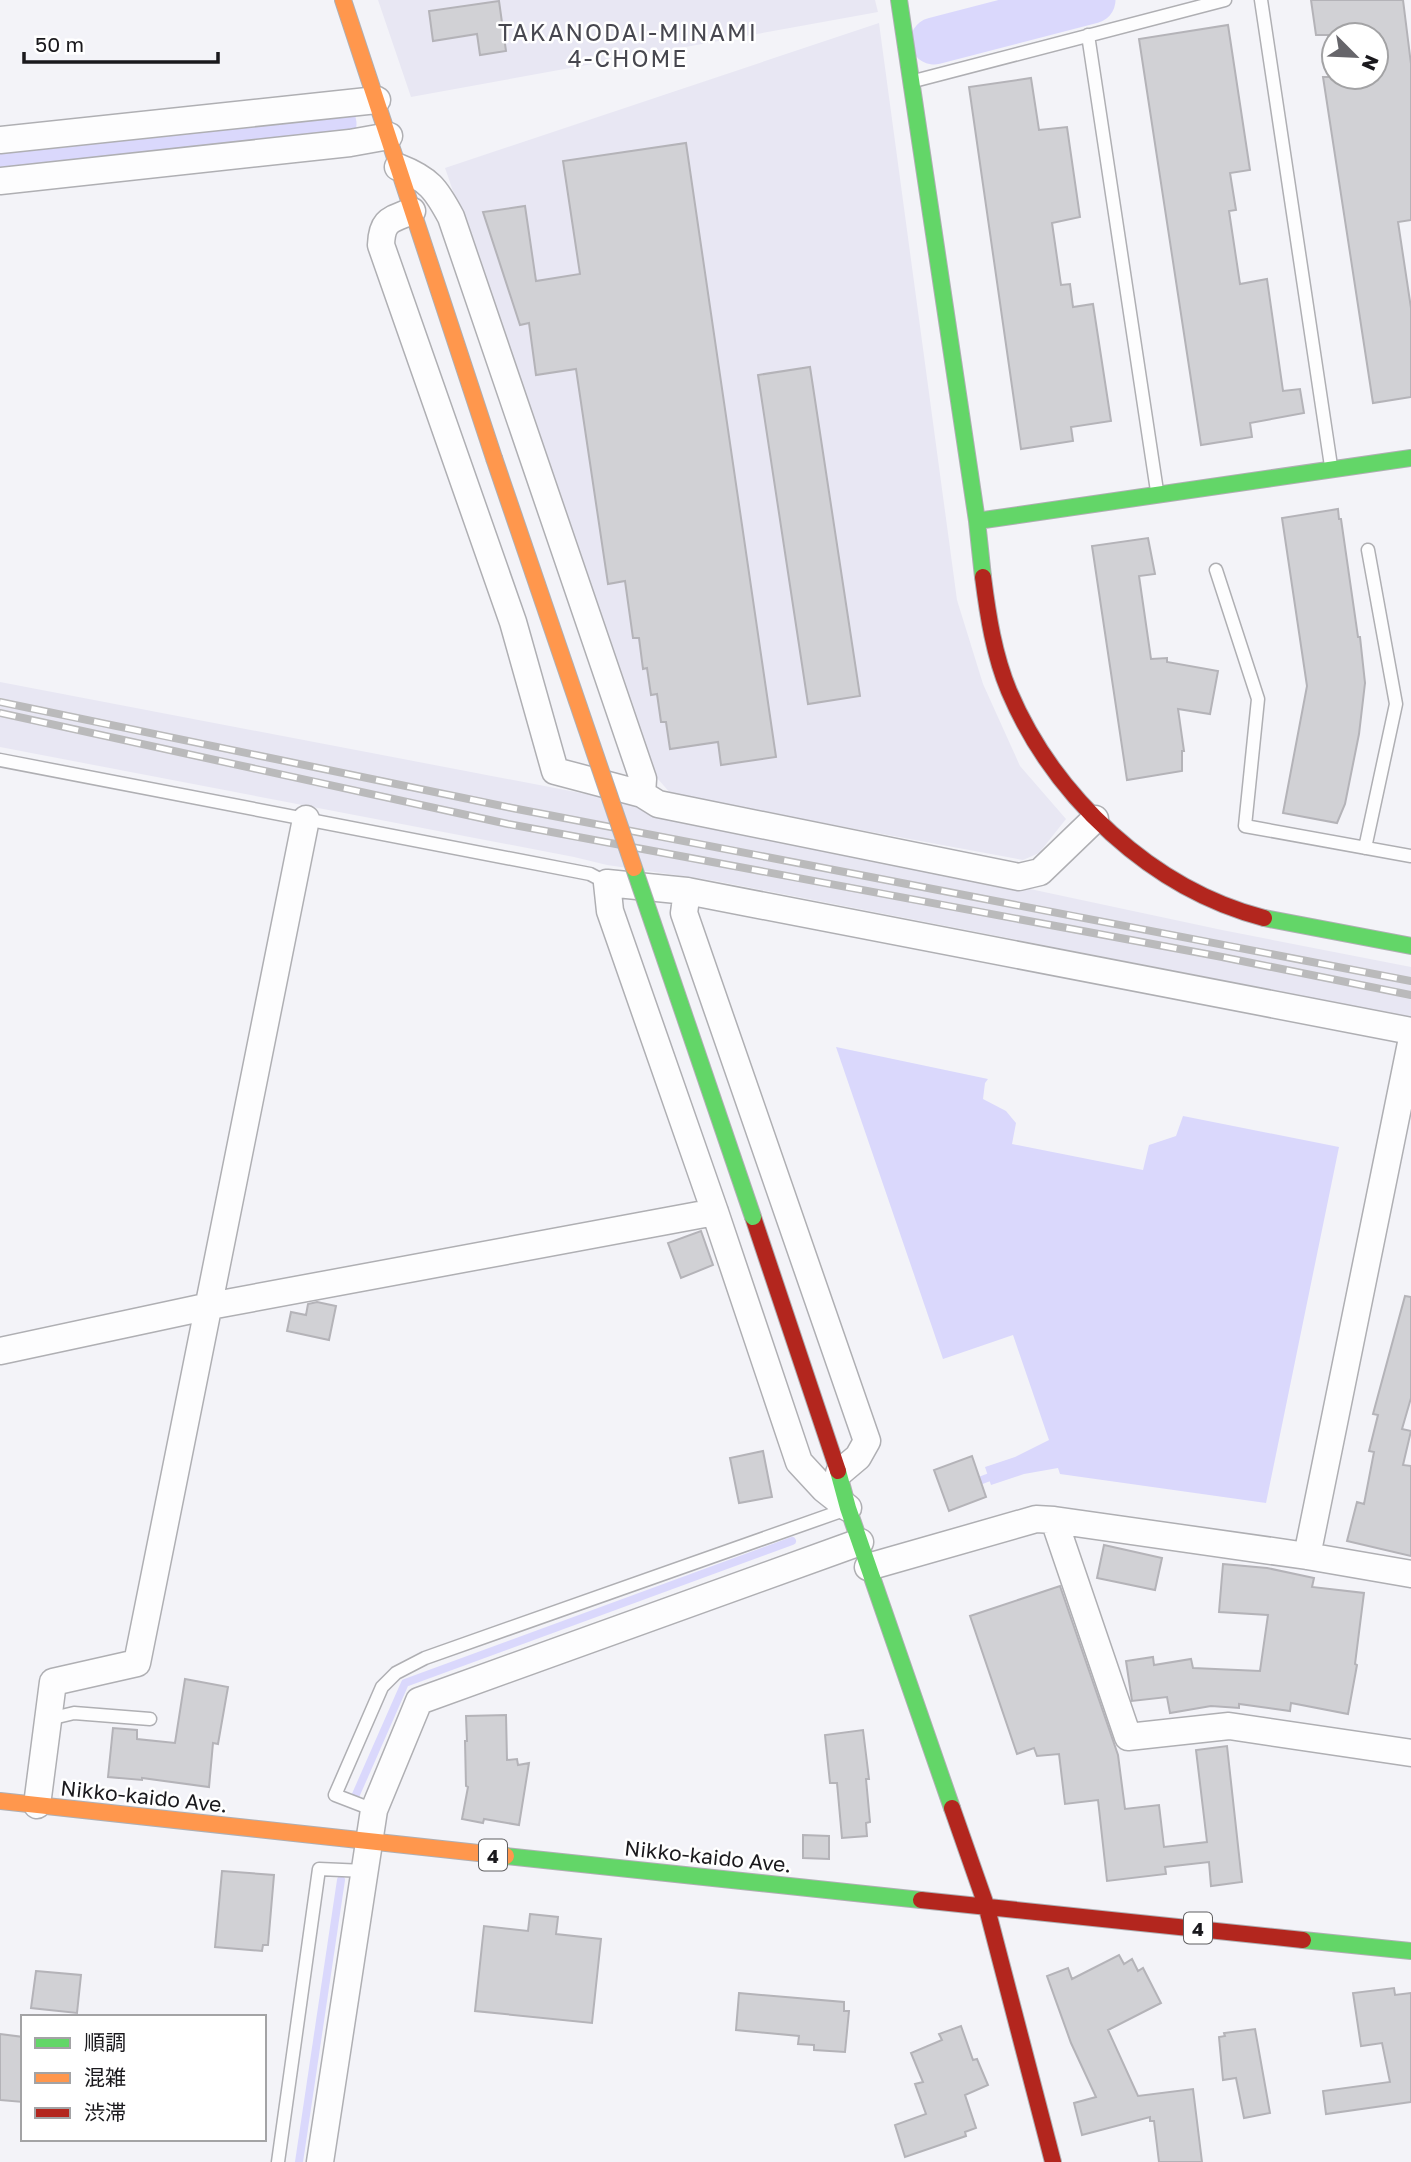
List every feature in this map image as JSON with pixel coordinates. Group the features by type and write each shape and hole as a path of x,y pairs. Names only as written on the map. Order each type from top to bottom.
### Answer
{"main road":[{"path":"343,0 494,458 839,1473 848,1508 986,1905 1053,2162"},
{"path":"899,0 987,608 1010,693 1067,788 1095,819 1160,871 1199,894 1253,915 1411,946"},
{"path":"976,521 1411,458"},
{"name":"Nikko-kaido Ave.","path":"0,1801 1411,1951"}],"street":[{"path":"0,140 377,100"},
{"path":"0,181 350,143 389,136"},
{"path":"398,167 419,175 435,189 452,217 643,779 642,794"},
{"path":"412,211 386,222 382,231 382,245 513,622 555,771 642,794 658,804 1019,877 1040,872 1095,819"},
{"path":"37,1805 53,1682 137,1663 306,819"},
{"path":"848,1508 824,1489 799,1462 610,911 607,883 687,891 1411,1031"},
{"path":"687,891 684,913 867,1441 858,1457 839,1473"},
{"path":"1307,1556 1411,1043"},
{"path":"0,1350 210,1306 715,1212"},
{"path":"320,2162 374,1810 419,1701 864,1555 1037,1519 1307,1556 1411,1574"},
{"path":"1054,1520 1128,1737 1229,1726 1411,1754"}],"lane":[{"path":"912,82 1226,0"},
{"path":"1262,0 1331,470"},
{"path":"1088,35 1158,495"},
{"path":"1365,848 1396,704 1368,550"},
{"path":"1216,569 1258,699 1245,826 1411,856"},
{"path":"0,760 590,874 607,883"},
{"path":"374,1810 335,1795 382,1687 396,1672 425,1658 848,1508"},
{"path":"49,1718 74,1713 150,1719"},
{"path":"278,2162 319,1869 365,1871"}],"shaded area":[{"path":"378,0 875,0 878,12 411,97"},
{"path":"879,23 957,600 983,684 1020,766 1066,819 1039,853 1023,860 672,795 657,778 445,168"},
{"path":"0,682 581,793 1222,930 1411,967 1411,1017 716,881 607,865 0,747"}],"water":[{"path":"836,1047 988,1079 983,1099 1006,1111 1016,1123 1012,1144 1143,1170 1149,1145 1176,1136 1183,1116 1339,1147 1266,1503 1060,1474 1058,1468 1024,1474 991,1485 985,1467 1015,1457 1049,1440 1013,1335 943,1359"}],"building":[{"path":"1311,0 1403,0 1411,64 1411,220 1398,222 1411,308 1411,397 1373,403 1325,91 1390,91 1390,21 1320,21 1320,35 1316,35"},
{"path":"499,1 506,51 480,55 477,34 433,41 429,11"},
{"path":"1228,25 1250,170 1230,173 1236,210 1229,211 1240,284 1267,279 1283,391 1300,389 1304,413 1250,423 1252,437 1201,445 1139,39"},
{"path":"1031,78 1039,130 1067,127 1080,217 1052,223 1061,285 1070,284 1073,307 1093,304 1111,421 1071,427 1073,441 1021,449 969,87"},
{"path":"686,143 776,757 721,765 718,742 670,749 666,722 661,722 657,694 651,695 647,668 643,669 639,638 633,638 625,581 608,584 576,369 536,375 529,323 520,325 483,212 525,206 536,281 580,274 563,161"},
{"path":"810,367 860,696 808,704 758,375"},
{"path":"1338,509 1360,637 1365,683 1359,734 1345,804 1337,823 1283,813 1307,686 1282,518"},
{"path":"1148,538 1155,574 1139,576 1151,659 1167,658 1167,662 1218,671 1210,714 1178,709 1184,751 1182,771 1127,780 1092,546"},
{"path":"701,1231 713,1265 681,1278 668,1243"},
{"path":"1405,1296 1411,1297 1411,1398 1402,1429 1411,1431 1403,1465 1411,1466 1411,1556 1347,1541 1357,1502 1364,1504 1374,1452 1369,1451 1378,1415 1373,1414"},
{"path":"317,1302 336,1306 329,1340 287,1331 291,1312 306,1315 308,1304"},
{"path":"763,1451 772,1497 739,1503 730,1458"},
{"path":"972,1456 986,1497 949,1511 934,1470"},
{"path":"1104,1545 1162,1558 1155,1590 1097,1578"},
{"path":"1223,1564 1267,1568 1314,1578 1312,1587 1364,1593 1357,1665 1348,1714 1291,1703 1290,1711 1239,1704 1239,1708 1211,1706 1170,1713 1167,1697 1132,1701 1126,1661 1153,1657 1154,1665 1191,1659 1193,1668 1260,1671 1268,1615 1219,1612"},
{"path":"1060,1586 1118,1755 1125,1809 1159,1805 1164,1847 1207,1842 1196,1750 1227,1746 1242,1882 1211,1886 1209,1862 1165,1867 1166,1874 1107,1881 1098,1800 1065,1804 1059,1754 1037,1756 1034,1748 1017,1754 970,1616"},
{"path":"185,1679 228,1687 218,1744 213,1743 209,1787 142,1778 108,1777 113,1728 137,1730 137,1739 175,1743"},
{"path":"506,1715 507,1760 517,1759 518,1765 529,1763 519,1825 484,1819 483,1823 462,1819 468,1787 466,1716"},
{"path":"863,1730 869,1779 866,1779 870,1822 866,1823 867,1836 842,1838 837,1783 830,1783 825,1735"},
{"path":"803,1835 829,1836 829,1859 803,1858"},
{"path":"222,1871 274,1875 268,1945 263,1945 262,1951 215,1947"},
{"path":"530,1914 558,1917 556,1934 601,1939 592,2023 475,2011 484,1926 528,1931"},
{"path":"1119,1955 1124,1964 1132,1959 1138,1971 1143,1968 1161,2003 1108,2030 1138,2096 1193,2089 1202,2162 1159,2162 1154,2121 1150,2121 1150,2117 1082,2135 1074,2103 1096,2097 1071,2043 1047,1976 1068,1968 1072,1979"},
{"path":"36,1971 81,1975 77,2013 31,2008"},
{"path":"1394,1988 1395,1995 1411,1993 1411,2102 1326,2114 1323,2091 1390,2082 1382,2043 1361,2046 1353,1993"},
{"path":"739,1993 844,2002 844,2011 849,2011 845,2052 814,2050 814,2045 798,2044 799,2036 736,2030"},
{"path":"961,2026 973,2060 977,2059 988,2085 965,2095 976,2128 965,2132 966,2136 905,2157 895,2125 926,2114 915,2084 923,2082 911,2053 942,2040 939,2034"},
{"path":"1255,2029 1270,2113 1244,2118 1236,2078 1223,2080 1219,2037 1225,2036 1224,2033"},
{"path":"0,2034 21,2037 21,2102 0,2100"}],"waterway":[{"path":"934,41 1092,0"},
{"path":"0,162 333,124"},
{"path":"979,1481 998,1474"},
{"path":"354,1799 405,1683 792,1541"},
{"path":"299,2162 341,1880"}],"railway":[{"path":"0,702 512,808 1411,981"},
{"path":"0,713 508,824 1217,956 1411,995"}],"traffic: fast":[{"path":"899,0 977,521 983,577"},
{"path":"977,521 1411,458"},
{"path":"634,868 753,1217"},
{"path":"1264,918 1411,946"},
{"path":"838,1471 848,1508 952,1808"},
{"path":"506,1856 921,1900"},
{"path":"1303,1940 1411,1951"}],"traffic: slow":[{"path":"343,0 494,458"},
{"path":"494,458 634,868"},
{"path":"0,1801 506,1856"}],"traffic: jam":[{"path":"983,577 989,621 1009,691 1028,730 1052,767 1080,802 1111,833 1146,861 1183,885 1223,904 1264,918"},
{"path":"753,1217 838,1471"},
{"path":"952,1808 986,1905 1053,2162"},
{"path":"921,1900 1303,1940"}],"district":[{"name":"TAKANODAI-MINAMI 4-CHOME","path":"628,45"}]}
